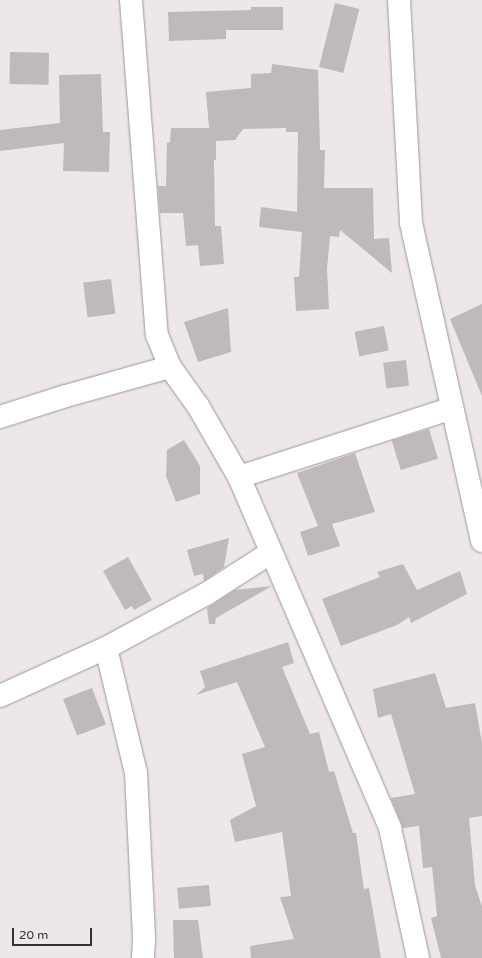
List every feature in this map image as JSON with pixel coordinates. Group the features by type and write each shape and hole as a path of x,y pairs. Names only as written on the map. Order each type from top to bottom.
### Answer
{"street":[{"path":"131,0 157,335 170,367 198,406 239,477 270,553 390,828 418,958"},
{"path":"399,0 410,223 482,541"},
{"path":"0,417 66,396 170,367"},
{"path":"239,477 452,408"},
{"path":"0,696 106,648 206,594 270,553"},
{"path":"106,648 136,773 144,940 143,958"}],"building":[{"path":"335,3 359,9 343,73 319,67"},
{"path":"251,7 283,7 283,30 226,30 226,39 169,41 168,12 251,10"},
{"path":"10,52 49,53 48,85 9,84"},
{"path":"272,64 318,70 320,150 325,150 324,188 373,188 374,239 389,238 392,273 340,230 339,237 330,236 327,269 329,309 296,311 294,277 299,277 302,232 259,227 261,207 297,212 298,132 286,132 286,128 243,129 235,140 216,141 216,160 214,160 215,226 221,226 224,264 200,266 198,245 186,246 183,213 160,213 158,186 166,186 167,143 170,142 171,128 209,128 206,92 251,88 251,74 271,73"},
{"path":"101,74 103,132 110,132 109,172 63,171 64,143 0,151 0,130 60,123 59,75"},
{"path":"111,279 115,314 87,317 83,282"},
{"path":"482,304 482,396 450,319"},
{"path":"228,308 231,352 198,362 184,322"},
{"path":"384,326 389,351 359,356 355,332"},
{"path":"406,360 409,386 386,389 383,363"},
{"path":"429,429 438,459 401,470 392,440"},
{"path":"184,440 200,466 200,494 176,502 166,476 167,450"},
{"path":"355,453 375,512 332,524 340,546 308,556 300,532 318,526 297,473"},
{"path":"229,538 224,567 204,581 203,574 194,576 187,550"},
{"path":"128,557 152,600 134,610 132,606 125,610 103,571"},
{"path":"403,564 417,590 460,571 467,594 411,623 409,617 397,625 341,646 322,599 380,577 377,572"},
{"path":"272,586 216,618 215,624 209,624 207,608 235,590"},
{"path":"288,642 294,663 282,667 310,734 319,732 329,772 334,771 353,833 356,833 364,889 369,888 381,958 251,958 250,946 294,939 280,897 291,896 282,832 235,842 230,820 256,806 242,754 265,747 237,682 196,695 205,687 200,671"},
{"path":"435,673 446,708 475,703 482,743 482,816 469,818 475,885 482,907 482,958 441,958 431,918 437,916 432,867 423,868 419,826 403,828 391,798 415,794 391,714 378,718 373,689"},
{"path":"92,688 106,724 77,736 63,699"},
{"path":"209,885 211,906 179,909 177,888"},
{"path":"173,920 198,920 203,958 174,958"}]}
